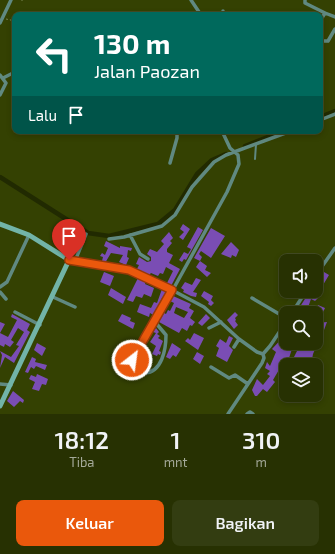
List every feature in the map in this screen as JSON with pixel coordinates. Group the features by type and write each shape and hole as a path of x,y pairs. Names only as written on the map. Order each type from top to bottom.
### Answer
{"street":[{"path":"0,23 11,0"},
{"path":"191,0 199,12"},
{"path":"305,0 305,3 335,17"},
{"path":"323,41 328,41 335,29"},
{"path":"0,95 6,84 1,76 12,73"},
{"path":"323,119 335,114"},
{"path":"170,163 177,134"},
{"path":"155,322 166,335 165,351 160,363 154,370 144,373 132,365 132,360 211,222 239,164 235,152 230,148 223,134"},
{"path":"109,239 162,226 176,215 192,187 207,168 221,158 283,134"},
{"path":"0,224 29,235 72,260 129,270 172,290 204,307 239,338 257,352 263,354"},
{"path":"0,406 53,297 86,234"},
{"path":"0,287 8,280 29,235"},
{"path":"130,235 140,254 148,259"},
{"path":"323,265 335,248"},
{"path":"0,292 6,299"},
{"path":"53,297 75,307"},
{"path":"252,298 279,314"},
{"path":"15,312 40,325"},
{"path":"209,328 221,322"},
{"path":"228,414 262,363 264,358 263,354 279,332"},
{"path":"234,348 239,338"},
{"path":"211,367 228,378 235,375 248,384"},
{"path":"0,384 10,385"},
{"path":"247,414 249,412 253,414"}],"lane":[{"path":"255,159 256,144"}],"path":[{"path":"3,19 12,20"}],"building":[{"path":"183,224 190,229 183,240 179,237 184,232 180,229"},
{"path":"198,227 203,230 186,260 184,259 182,262 179,260 184,252 188,254 191,249 187,247"},
{"path":"211,228 225,236 211,258 201,251 199,254 202,257 200,261 194,258"},
{"path":"169,232 173,238 170,241 172,243 167,249 167,252 173,255 169,263 180,269 171,286 167,283 173,271 166,267 163,274 160,273 158,276 151,273 149,275 137,269 139,265 136,264 139,257 147,262 151,261 151,257 147,254 150,249 157,252 164,244 161,241"},
{"path":"106,241 120,248 120,246 132,248 131,251 128,250 127,257 129,258 126,265 119,262 123,255 111,253 105,263 102,261 103,257 100,256 102,253 105,255 108,248 104,246"},
{"path":"231,242 239,250 236,257 232,255 231,258 221,254"},
{"path":"200,261 207,266 205,270 211,273 207,277 196,267"},
{"path":"104,272 114,276 110,286 100,282"},
{"path":"324,272 329,275 323,285 324,277"},
{"path":"138,278 146,281 145,284 154,288 151,297 144,294 142,298 136,296 133,302 127,300"},
{"path":"196,278 201,280 193,292 197,293 196,297 183,292 184,290 181,288 185,282 192,285"},
{"path":"111,288 126,297 123,304 108,295"},
{"path":"162,289 167,291 164,299 162,298 155,316 150,313 149,317 137,312 140,304 151,308 154,302 157,303"},
{"path":"204,291 213,296 211,300 214,303 211,306 208,304 209,302 201,296"},
{"path":"173,296 191,304 189,308 194,311 190,318 195,322 192,326 190,325 187,331 182,328 179,333 159,322 164,313 166,314 168,310 170,311 174,303 170,301","holes":["176,307 188,312 184,318 174,313"]},
{"path":"306,298 318,298 315,301 311,299 308,306 300,306"},
{"path":"235,312 238,315 235,318 235,321 238,325 234,329 227,320"},
{"path":"12,314 30,324 27,330 30,332 14,363 5,357 0,368 2,355 0,351 11,357 19,346 16,345 24,332 18,328 11,340 14,342 10,347 5,344 4,347 0,345 0,333 8,337 17,320 11,317"},
{"path":"122,314 131,318 130,321 135,323 133,329 118,321"},
{"path":"206,314 210,318 202,326 198,323"},
{"path":"0,322 5,324 0,333"},
{"path":"323,322 327,322 324,330"},
{"path":"156,328 159,332 157,334 160,336 158,338 163,341 159,351 161,352 160,355 158,354 157,356 152,354 156,346 150,342 156,333 153,332"},
{"path":"194,333 204,338 198,350 185,341 188,338 190,340"},
{"path":"229,336 233,338 229,346 233,350 227,362 216,356 219,348 216,346 220,339 226,343"},
{"path":"279,342 279,350 292,350 289,358 279,358 279,370 273,380 275,382 267,392 263,389 257,396 255,396 252,390 257,379 263,385 270,376 267,374 270,371 265,368 267,362 270,366 276,352 272,349"},
{"path":"37,343 46,348 42,356 34,350"},
{"path":"172,343 181,349 176,357 173,355 170,359 166,357"},
{"path":"298,350 315,350 312,358 294,358"},
{"path":"197,352 204,356 200,364 193,359"},
{"path":"32,357 36,359 35,362 47,365 45,370 36,366 34,369 31,367 28,373 25,372"},
{"path":"37,374 48,379 46,385 42,384 39,391 32,389 35,382 29,379 31,375 36,377"},
{"path":"13,391 24,400 23,403 20,401 14,407 7,401"}],"waterway":[{"path":"323,116 335,111"},
{"path":"245,146 275,134"},
{"path":"0,177 88,233 109,236 158,224 175,210 197,174 212,160 226,154"}],"route":[{"path":"69,260 129,270 172,290 132,360"}]}
